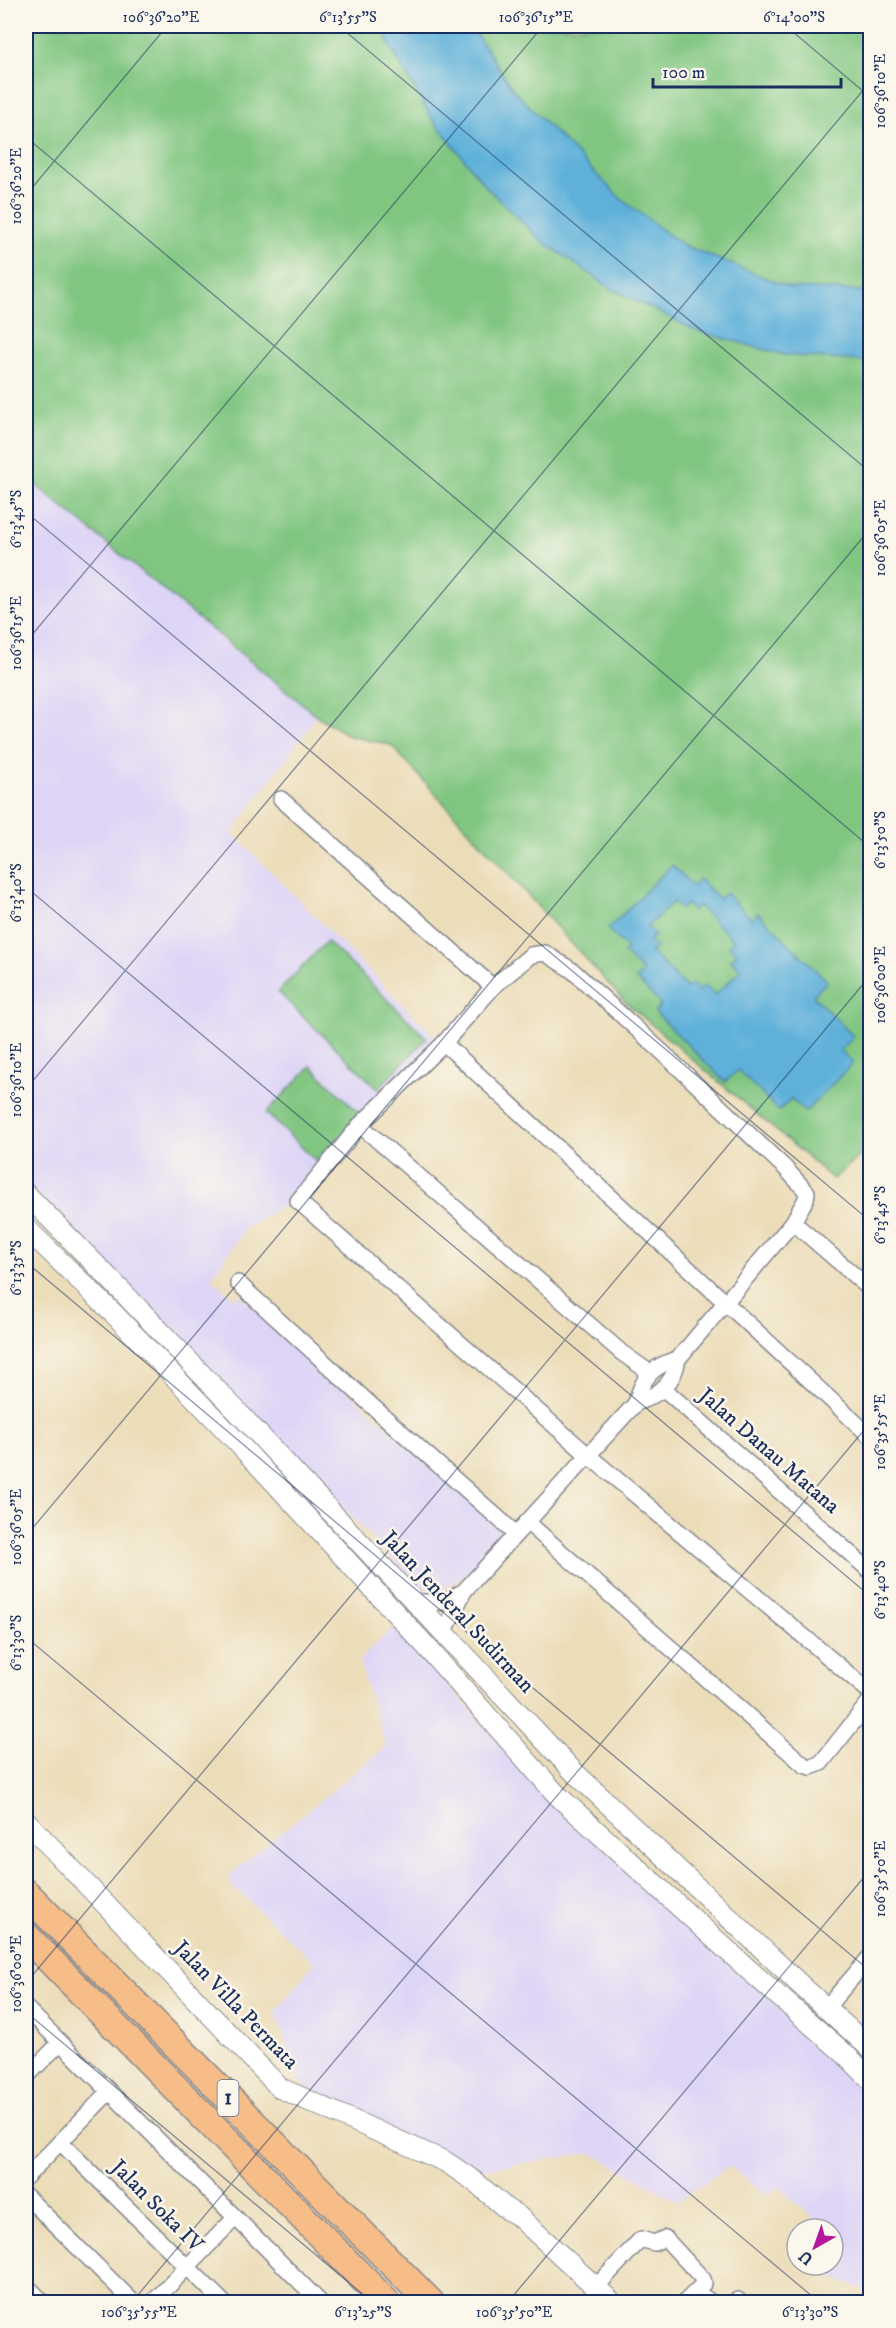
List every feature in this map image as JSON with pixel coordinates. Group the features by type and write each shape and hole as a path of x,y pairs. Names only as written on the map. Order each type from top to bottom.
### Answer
{"highway":[{"name":"1","path":"26,1893 430,2302"},
{"name":"1","path":"26,1936 386,2302"}],"street":[{"path":"281,800 493,987"},
{"path":"444,1633 464,1591 589,1456 636,1403 664,1389 676,1372 678,1359 793,1221 807,1197 804,1187 663,1052 559,960 545,953 531,955 493,987 444,1043 360,1125 298,1202 589,1456 870,1692"},
{"path":"444,1043 870,1436"},
{"path":"360,1125 613,1345 648,1372"},
{"name":"Jalan Jenderal Sudirman","path":"26,1194 127,1296 573,1771 870,2048"},
{"path":"793,1221 870,1289"},
{"name":"Jalan Jenderal Sudirman","path":"26,1228 114,1314 237,1442 425,1645 556,1795 741,1963 846,2054 870,2079"},
{"path":"238,1283 371,1405 522,1528 804,1765 811,1767 821,1763 870,1701"},
{"path":"636,1403 639,1389 648,1372 666,1362 678,1359"},
{"name":"Jalan Danau Matana","path":"664,1389 870,1571"},
{"path":"415,1602 445,1602 464,1591"},
{"path":"521,1714 524,1734 533,1749 559,1780 595,1813 598,1821 594,1828"},
{"name":"Jalan Villa Permata","path":"26,1821 280,2088 446,2162 474,2181 508,2210 514,2220 597,2294 612,2302"},
{"path":"846,2054 844,2044 828,2021 826,2008 870,1957"},
{"path":"26,2008 320,2302"},
{"path":"26,2077 60,2043"},
{"path":"26,2177 109,2092"},
{"name":"Jalan Soka IV","path":"60,2142 223,2302"},
{"path":"26,2196 133,2302"},
{"path":"153,2302 235,2218"},
{"path":"597,2294 641,2239 644,2238 652,2243 663,2238 703,2279 704,2283 691,2297 711,2302"},
{"path":"26,2284 43,2302"}],"shaded area":[{"path":"26,477 317,716 232,833 438,1040 302,1195 246,1227 211,1278 235,1299 240,1294 505,1533 504,1542 495,1560 432,1592 417,1584 26,1183"},
{"path":"395,1626 551,1801 750,1980 870,2094 870,2292 832,2277 845,2277 845,2217 812,2217 777,2186 767,2196 730,2166 677,2201 591,2153 475,2170 301,2085 275,2012 315,1963 230,1884 229,1875 386,1747 359,1660"}],"green space":[{"path":"26,26 870,26 870,1147 833,1179 624,1001 391,745 349,736 317,716 26,477"},
{"path":"327,941 427,1038 378,1089 278,992"},
{"path":"311,1066 361,1115 316,1161 266,1113"}],"water":[{"path":"383,26 471,26 514,91 621,199 683,245 791,288 864,291 870,289 870,362 785,355 697,331 614,290 542,241 487,188 431,117 388,43"},
{"path":"672,865 693,886 699,879 719,899 725,893 752,919 758,913 827,981 813,996 854,1037 840,1050 853,1063 805,1112 791,1098 779,1111 738,1070 725,1082 655,1012 661,1004 636,979 643,972 624,953 627,948 608,929","holes":["673,902 681,909 686,904 693,910 698,905 734,941 729,946 737,954 731,960 741,970 715,995 705,985 699,991 692,984 687,988 651,952 656,947 649,941 655,935 647,927"]}]}
